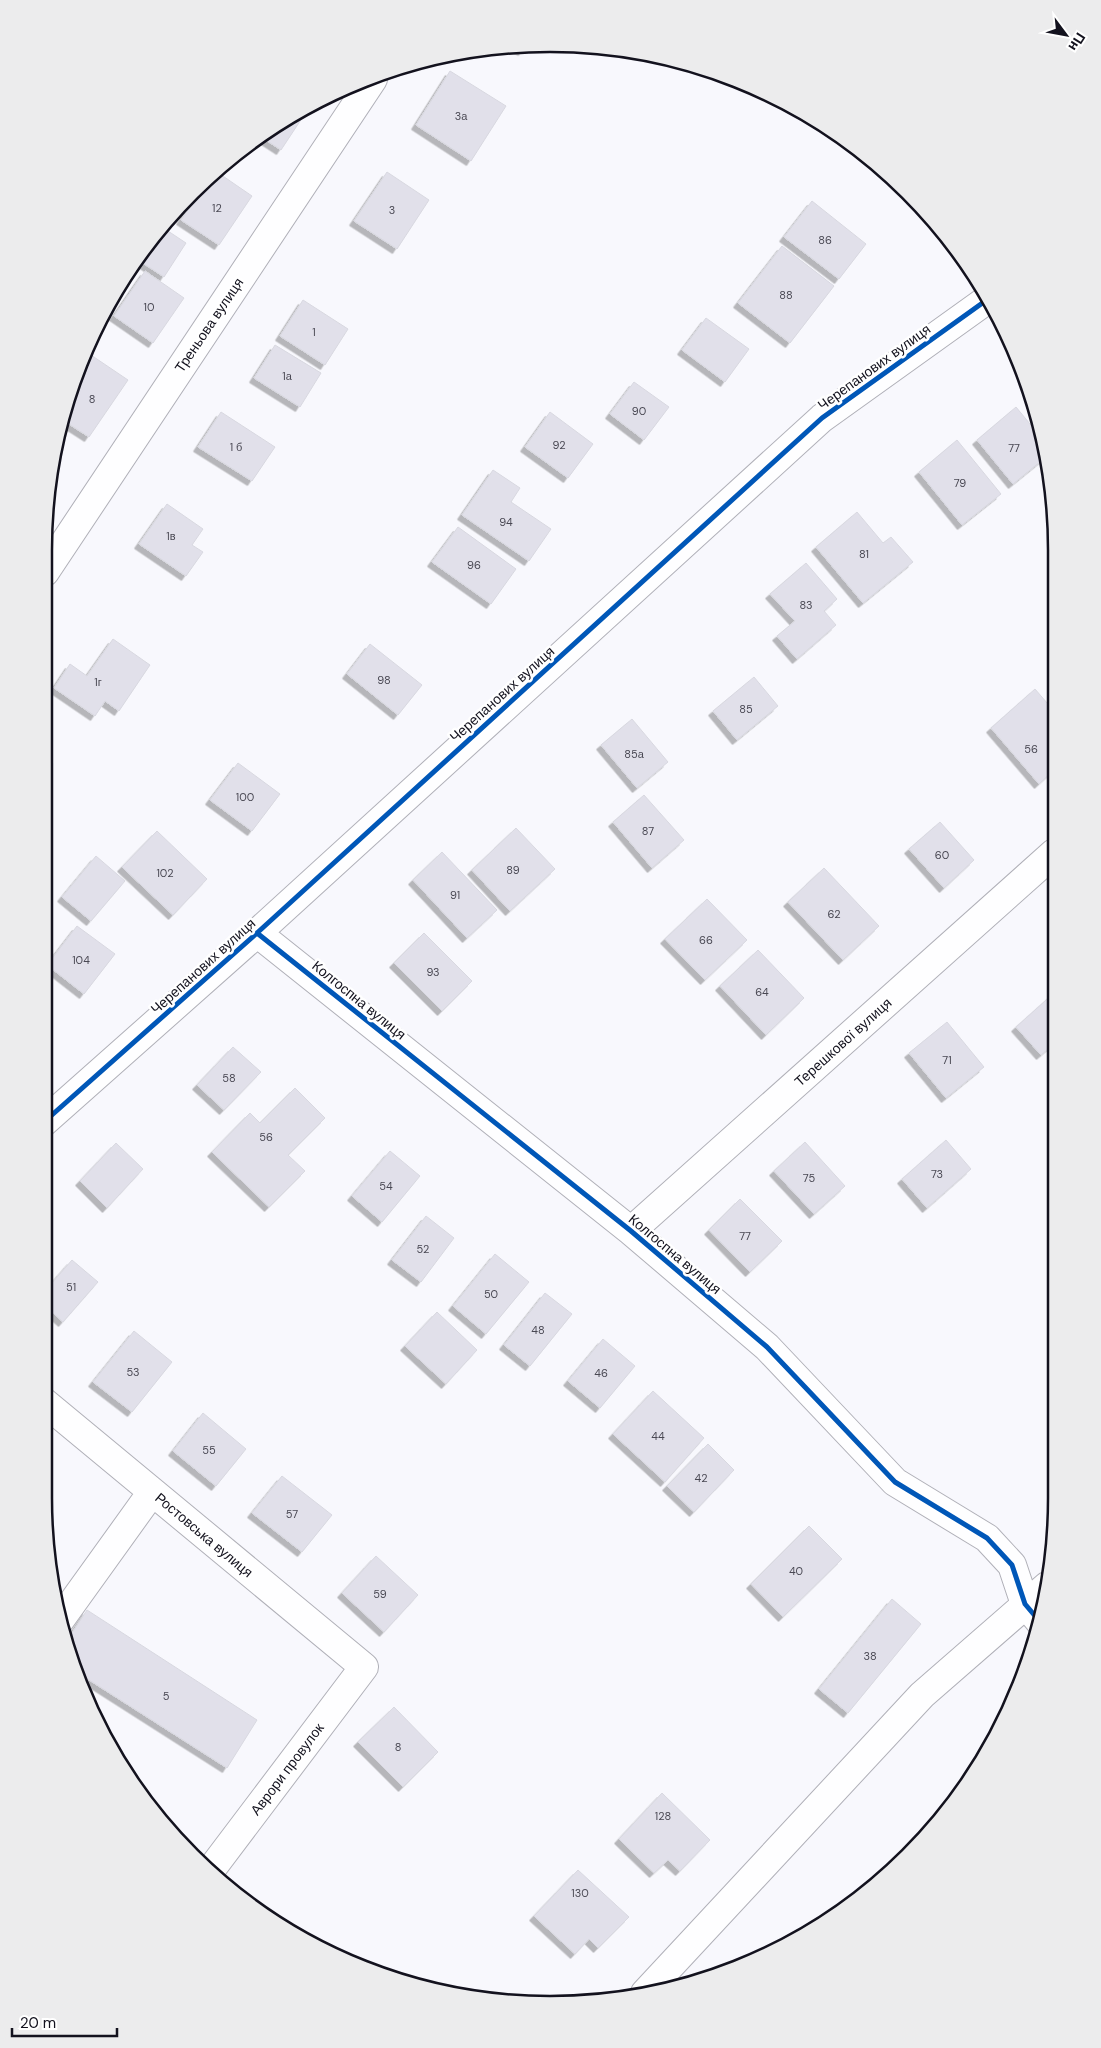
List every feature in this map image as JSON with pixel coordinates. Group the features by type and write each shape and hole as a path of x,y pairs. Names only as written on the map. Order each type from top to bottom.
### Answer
{"street":[{"name":"Треньова вулиця","path":"53,560 367,88"},
{"name":"Черепанових вулиця","path":"53,1114 257,934 822,418 983,303"},
{"name":"Терешкової вулиця","path":"631,1231 1048,858"},
{"name":"Колгоспна вулиця","path":"257,934 631,1231 767,1347 895,1482 987,1538 1012,1565 1033,1614"},
{"name":"Ростовська вулиця","path":"53,1410 364,1667"},
{"path":"66,1612 152,1492"},
{"path":"652,1985 922,1695 1033,1614"},
{"name":"Аврори провулок","path":"214,1865 364,1667"}],"building":[{"path":"450,71 506,106 471,161 416,125"},
{"path":"301,120 281,150 267,141"},
{"path":"387,172 429,200 397,249 354,221"},
{"path":"222,176 252,196 219,245 181,220 198,198"},
{"path":"812,201 866,244 839,279 784,237"},
{"path":"168,231 186,243 164,277 143,264"},
{"path":"782,246 834,286 790,343 738,303"},
{"path":"145,271 184,298 153,343 114,316"},
{"path":"303,300 348,329 325,365 280,336"},
{"path":"706,318 749,349 725,382 682,350"},
{"path":"275,345 321,373 300,407 254,378"},
{"path":"92,356 128,380 89,437 69,424"},
{"path":"634,382 669,407 644,440 610,414"},
{"path":"1016,407 1033,428 1040,462 1013,484 977,440"},
{"path":"221,412 275,447 252,481 198,447"},
{"path":"550,412 593,444 568,478 525,447"},
{"path":"957,440 1001,494 962,525 919,472"},
{"path":"493,470 520,488 511,502 551,529 529,561 462,515"},
{"path":"167,504 203,529 192,545 203,552 186,576 139,544"},
{"path":"857,512 883,543 891,537 913,562 863,603 816,547"},
{"path":"458,527 516,569 491,604 432,562"},
{"path":"806,563 837,599 824,611 836,625 797,659 777,636 795,621 770,594"},
{"path":"113,639 150,665 119,711 105,701 95,716 54,688 70,664 87,676"},
{"path":"370,644 422,685 398,715 347,674"},
{"path":"754,677 778,706 737,740 713,711"},
{"path":"1035,689 1048,704 1048,776 1039,784 991,728"},
{"path":"632,719 668,762 637,788 601,745"},
{"path":"238,763 280,794 252,831 210,800"},
{"path":"644,795 684,840 652,868 613,822"},
{"path":"940,822 974,860 944,888 909,849"},
{"path":"516,828 555,869 510,911 472,870"},
{"path":"157,831 207,879 173,915 122,867"},
{"path":"442,852 497,910 467,938 413,880"},
{"path":"96,856 125,881 91,921 62,897"},
{"path":"824,868 879,926 843,960 788,902"},
{"path":"707,899 747,940 705,980 665,939"},
{"path":"77,926 115,954 84,994 53,970 53,957"},
{"path":"424,933 472,981 442,1011 394,963"},
{"path":"758,950 804,998 766,1035 720,986"},
{"path":"1048,998 1048,1049 1041,1055 1016,1027"},
{"path":"947,1022 984,1067 946,1098 909,1053"},
{"path":"233,1047 261,1072 224,1110 197,1085"},
{"path":"295,1088 325,1118 288,1155 305,1171 269,1207 212,1152 250,1113 260,1123"},
{"path":"946,1140 971,1169 927,1208 902,1179"},
{"path":"805,1142 845,1186 814,1214 774,1171"},
{"path":"116,1143 143,1169 107,1208 80,1181"},
{"path":"390,1151 420,1176 382,1222 352,1196"},
{"path":"740,1199 782,1241 750,1272 709,1230"},
{"path":"426,1216 454,1238 421,1282 392,1260"},
{"path":"495,1254 529,1282 486,1334 453,1306"},
{"path":"72,1260 98,1282 63,1322 53,1313 53,1282"},
{"path":"545,1293 572,1314 530,1366 504,1345"},
{"path":"437,1312 477,1350 446,1384 405,1346"},
{"path":"134,1331 172,1362 132,1412 93,1382"},
{"path":"603,1339 635,1366 600,1408 568,1381"},
{"path":"653,1391 704,1438 665,1482 613,1434"},
{"path":"203,1413 246,1449 216,1486 173,1451"},
{"path":"708,1444 734,1470 694,1512 667,1486"},
{"path":"282,1476 332,1515 302,1552 252,1513"},
{"path":"809,1526 842,1559 783,1617 751,1584"},
{"path":"376,1556 418,1595 384,1632 342,1593"},
{"path":"892,1599 921,1624 848,1713 819,1689"},
{"path":"87,1610 257,1720 227,1768 86,1678 71,1634"},
{"path":"394,1707 438,1752 403,1787 358,1742"},
{"path":"662,1793 710,1840 680,1871 668,1860 654,1873 619,1839"},
{"path":"578,1870 629,1917 598,1948 589,1939 575,1954 534,1916"}],"cycle path":[{"path":"53,1114 257,933 822,418 983,303"},
{"path":"257,933 631,1231 767,1347 895,1482 987,1538 1012,1565 1025,1604 1034,1615"}]}
